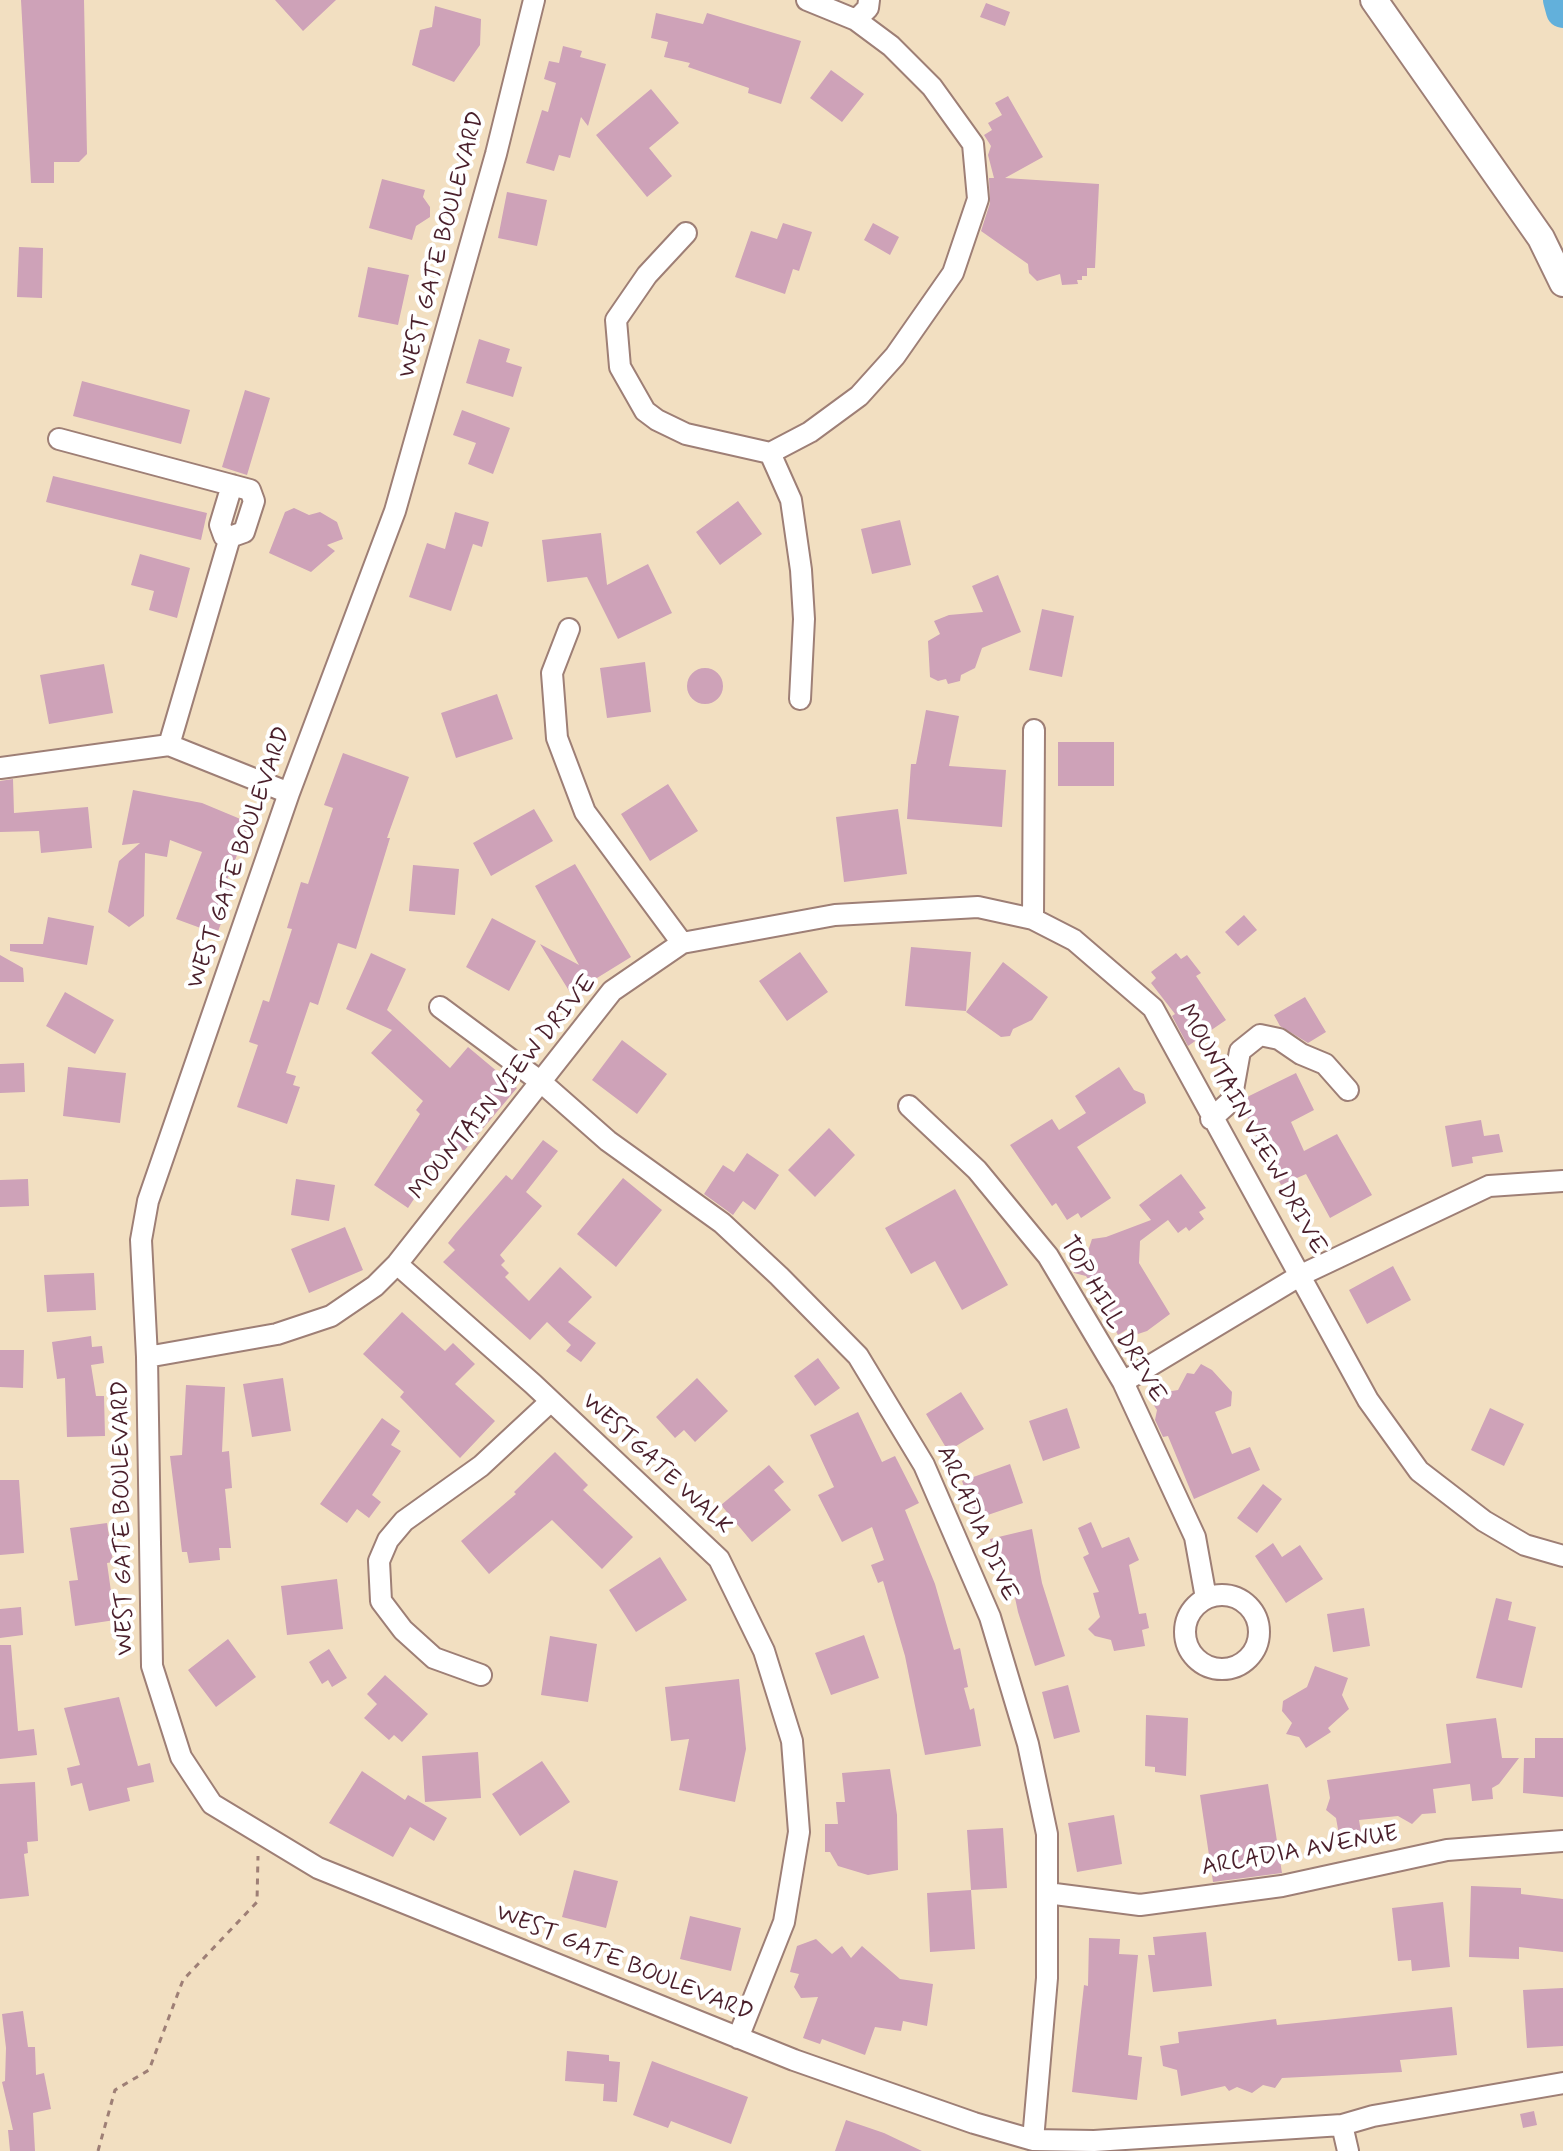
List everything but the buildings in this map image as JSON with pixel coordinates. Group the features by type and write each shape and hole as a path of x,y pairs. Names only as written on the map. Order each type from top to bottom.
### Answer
{"main road":[{"path":"1374,0 1541,238 1563,283"}],"street":[{"name":"WEST GATE BOULEVARD","path":"534,0 496,154 395,511 289,793 148,1201 141,1240 147,1357 152,1666 181,1757 212,1804 318,1868 738,2038 974,2123 1033,2140 1094,2141 1342,2125 1373,2116 1563,2083"},
{"path":"686,233 647,275 616,320 620,367 645,411 657,420 686,434 770,453 810,432 859,396 895,356 953,273 978,199 973,144 932,87 891,46 856,20 807,0"},
{"path":"856,20 868,8 869,0"},
{"path":"59,439 232,485 220,525 224,536 230,537 169,745"},
{"path":"770,453 791,500 801,570 804,619 800,699"},
{"path":"569,629 552,673 552,714 557,738 585,812 682,943"},
{"path":"1033,919 1034,730"},
{"path":"0,768 169,745 289,793"},
{"name":"MOUNTAIN VIEW DRIVE","path":"147,1357 277,1334 331,1316 375,1286 397,1264 612,991 682,943 835,915 914,908 978,907 1033,919 1074,940 1153,1008 1211,1119 1301,1275 1368,1400 1419,1471 1484,1521 1525,1545 1563,1556"},
{"name":"ARCADIA DIVE","path":"440,1007 541,1082 608,1141 722,1223 858,1356 924,1465 990,1617 1028,1744 1047,1834 1047,1978 1033,2140"},
{"path":"1211,1119 1231,1101 1240,1051 1260,1035 1279,1039 1301,1054 1325,1064 1348,1090"},
{"name":"TOP HILL DRIVE","path":"909,1106 977,1170 1048,1256 1123,1382 1195,1537 1206,1598"},
{"path":"1123,1382 1301,1275 1489,1186 1563,1181"},
{"name":"WESTGATE WALK","path":"397,1264 551,1401 719,1559 764,1651 792,1741 799,1832 784,1922 738,2038"},
{"path":"481,1675 434,1658 403,1630 381,1601 379,1561 388,1540 404,1521 481,1466 551,1401"},
{"name":"ARCADIA AVENUE","path":"1047,1893 1140,1905 1282,1886 1447,1850 1563,1841"},
{"path":"1342,2125 1348,2151"}],"path":[{"path":"98,2151 115,2090 149,2070 183,1980 257,1902 258,1833"}],"waterway":[{"path":"1560,0 1563,11"}]}
